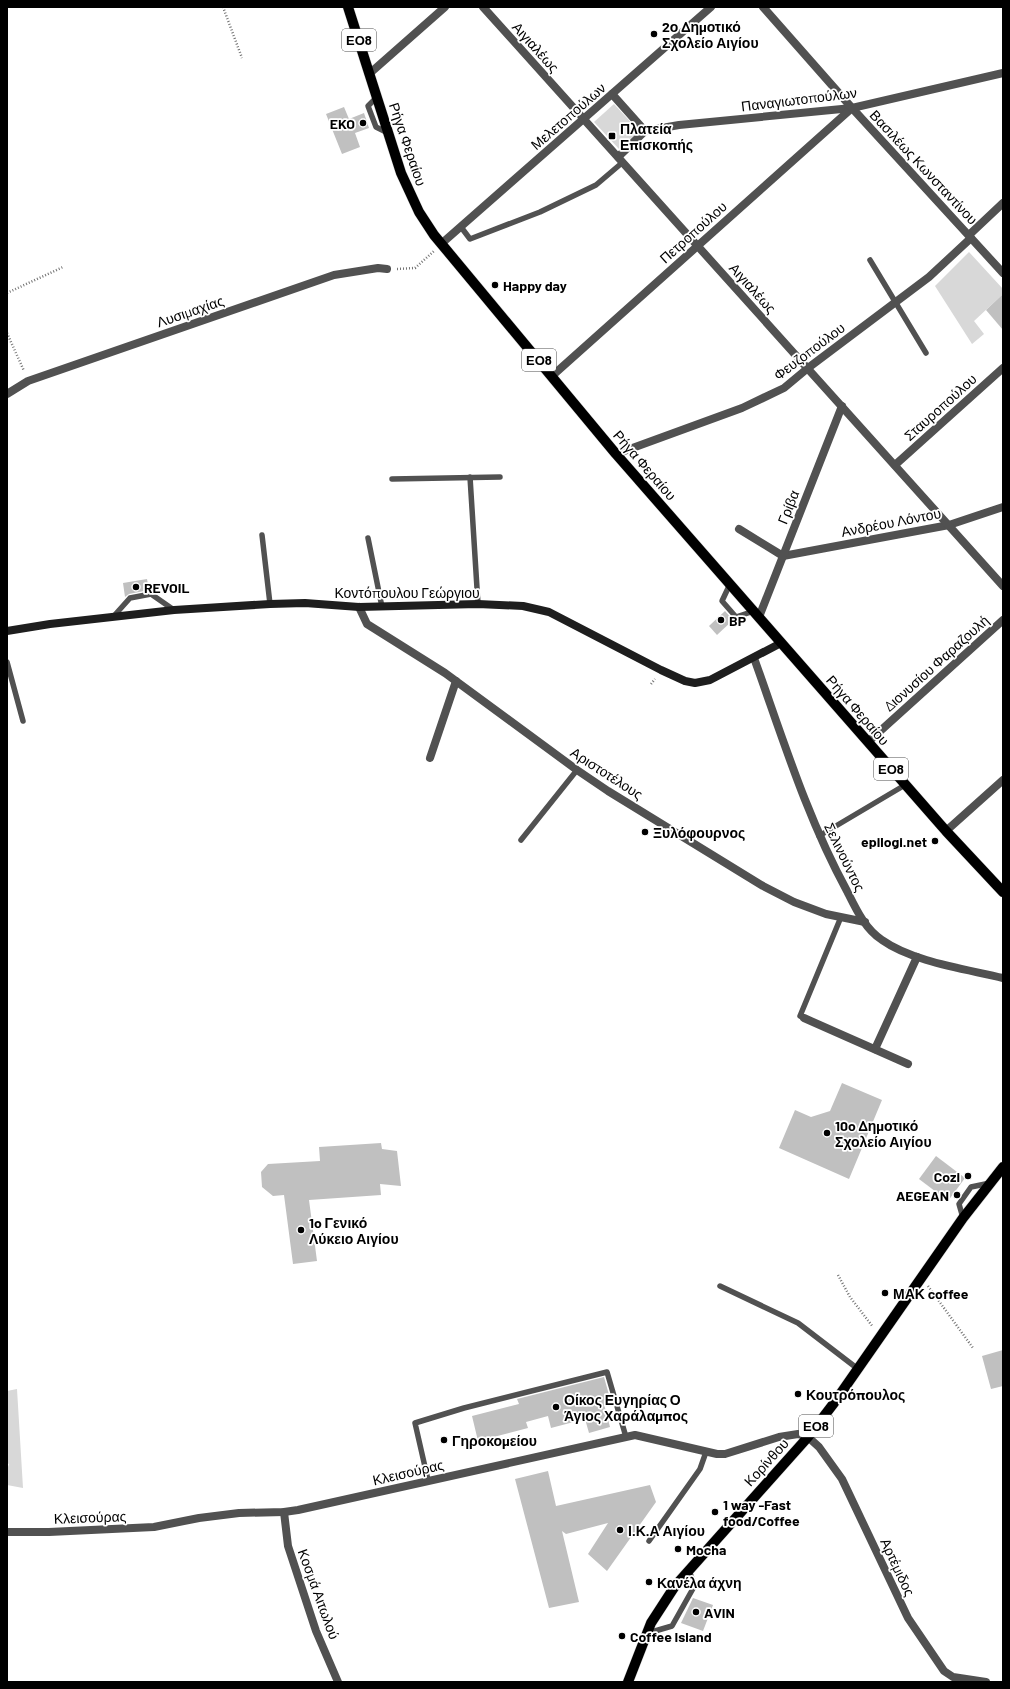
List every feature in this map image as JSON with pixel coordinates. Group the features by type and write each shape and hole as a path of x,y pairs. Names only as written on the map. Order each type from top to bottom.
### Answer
{"main road":[{"name":"Ρήγα Φεραίου","path":"348,7 401,173 426,224 616,454 905,785 1003,892"},
{"name":"Κοντόπουλου Γεώργιου","path":"7,630 174,610 270,604 306,603 359,607 478,604 523,606 549,612 661,670 685,681 695,683 710,680 781,643"},
{"name":"Κορίνθου","path":"628,1682 647,1633 663,1602 689,1570 808,1437 834,1403 963,1218 1003,1167"}],"street":[{"path":"370,74 445,7"},
{"name":"Αιγιαλέως","path":"483,7 1003,586"},
{"name":"Μελετοπούλων","path":"441,244 711,7"},
{"name":"Βασιλέως Κωνσταντίνου","path":"763,7 852,108 1003,273"},
{"name":"Παναγιωτοπούλων","path":"645,131 679,125 852,108 1003,73"},
{"path":"612,94 645,131 620,160"},
{"name":"Πετροπούλου","path":"552,376 852,108"},
{"name":"Φευζοπούλου","path":"616,454 749,404 784,388 808,368 929,277 1003,203"},
{"name":"Λυσιμαχίας","path":"7,394 28,381 334,275 378,268 387,269"},
{"name":"Σταυροπούλου","path":"895,465 1003,368"},
{"name":"Γρίβα","path":"756,614 783,556 842,406"},
{"name":"Ανδρέου Λόντου","path":"783,556 949,525 1003,507"},
{"path":"739,529 783,556"},
{"name":"Αριστοτέλους","path":"359,607 367,624 456,681 577,770 763,886 794,902 840,918 865,922"},
{"name":"Διονυσίου Φαραζουλή","path":"868,742 1003,620"},
{"name":"Σελινούντος","path":"754,658 819,836 843,884 872,932 886,943 917,957 1003,978"},
{"path":"430,758 456,681"},
{"path":"946,831 1003,780"},
{"path":"875,1049 917,957"},
{"path":"804,1018 908,1064"},
{"name":"Κλεισούρας","path":"7,1532 49,1532 154,1527 199,1518 239,1513 284,1512 634,1435 706,1452 725,1454 779,1437 798,1434 808,1437"},
{"name":"Αρτέμιδος","path":"808,1437 819,1447 842,1479 908,1618 944,1671 953,1677 986,1682"},
{"name":"Κοσμά Αιτωλού","path":"284,1512 288,1546 316,1631 338,1682"}],"lane":[{"path":"461,227 470,239 540,212 596,185 620,160"},
{"path":"870,260 926,353"},
{"path":"470,477 478,604"},
{"path":"392,479 500,477"},
{"path":"262,535 270,604"},
{"path":"368,538 382,607"},
{"path":"730,584 722,601 736,617 756,614"},
{"path":"113,617 130,598 151,594 174,610"},
{"path":"7,662 23,721"},
{"path":"521,840 577,770"},
{"path":"819,836 905,785"},
{"path":"804,1018 800,1016 840,918"},
{"path":"720,1286 798,1323 858,1369"},
{"path":"428,1480 415,1423 464,1408 607,1372 626,1437"},
{"path":"649,1541 700,1469 706,1452"},
{"path":"647,1633 672,1626 695,1585 689,1570"}],"path":[{"path":"223,7 242,58"},
{"path":"387,269 415,268 441,244"},
{"path":"7,293 63,267"},
{"path":"7,333 28,381"},
{"path":"838,1275 850,1297 881,1336"},
{"path":"922,1278 973,1348"}],"shaded area":[{"path":"614,104 639,131 619,149 594,122"},
{"path":"969,252 1003,289 1003,294 974,321 984,334 972,344 935,286"},
{"path":"17,1389 23,1488 7,1485 7,1470 9,1464 7,1463 7,1391"}],"building":[{"path":"344,107 349,119 364,113 369,128 355,133 360,147 342,154 326,114"},
{"path":"1003,294 1003,330 986,310"},
{"path":"147,579 149,590 129,594 125,597 123,583"},
{"path":"725,611 733,620 717,635 709,626"},
{"name":"10o Δημοτικό Σχολείο Αιγίου","path":"842,1083 882,1100 849,1179 779,1148 795,1110 811,1117 830,1111"},
{"name":"1o Γενικό Λύκειο Αιγίου","path":"381,1143 382,1149 397,1151 401,1186 380,1184 381,1195 309,1200 317,1261 293,1264 284,1195 273,1196 262,1187 261,1172 268,1164 320,1161 319,1147"},
{"path":"936,1156 965,1178 948,1201 919,1179"},
{"path":"1003,1350 1003,1386 991,1389 982,1356"},
{"name":"Οίκος Ευγηρίας Ο Άγιος Χαράλαμπος","path":"604,1377 611,1402 604,1404 610,1427 589,1433 585,1419 551,1428 548,1416 526,1422 528,1428 478,1441 472,1416 519,1404 517,1399"},
{"path":"548,1471 556,1506 650,1485 656,1502 607,1571 588,1554 608,1523 566,1534 562,1531 579,1602 549,1608 515,1479"},
{"path":"693,1598 713,1605 703,1631 681,1623"}],"place":[{"name":"2ο Δημοτικό Σχολείο Αιγίου","path":"654,34"},
{"name":"EKO","path":"363,123"},
{"name":"Πλατεία Επισκοπής","path":"612,136"},
{"name":"Happy day","path":"495,285"},
{"name":"REVOIL","path":"136,587"},
{"name":"BP","path":"721,620"},
{"name":"Ξυλόφουρνος","path":"645,832"},
{"name":"epilogi.net","path":"935,841"},
{"name":"10o Δημοτικό Σχολείο Αιγίου","path":"827,1133"},
{"name":"Cozi","path":"968,1176"},
{"name":"AEGEAN","path":"957,1195"},
{"name":"1o Γενικό Λύκειο Αιγίου","path":"301,1230"},
{"name":"ΜΑΚ coffee","path":"885,1293"},
{"name":"Κουτρόπουλος","path":"798,1394"},
{"name":"Οίκος Ευγηρίας Ο Άγιος Χαράλαμπος","path":"556,1407"},
{"name":"Γηροκομείου","path":"444,1440"},
{"name":"1 way -Fast food/Coffee","path":"715,1512"},
{"name":"Ι.Κ.Α Αιγίου","path":"620,1530"},
{"name":"Mocha","path":"678,1549"},
{"name":"Κανέλα άχνη","path":"649,1582"},
{"name":"AVIN","path":"696,1612"},
{"name":"Coffee Island","path":"622,1636"}]}
